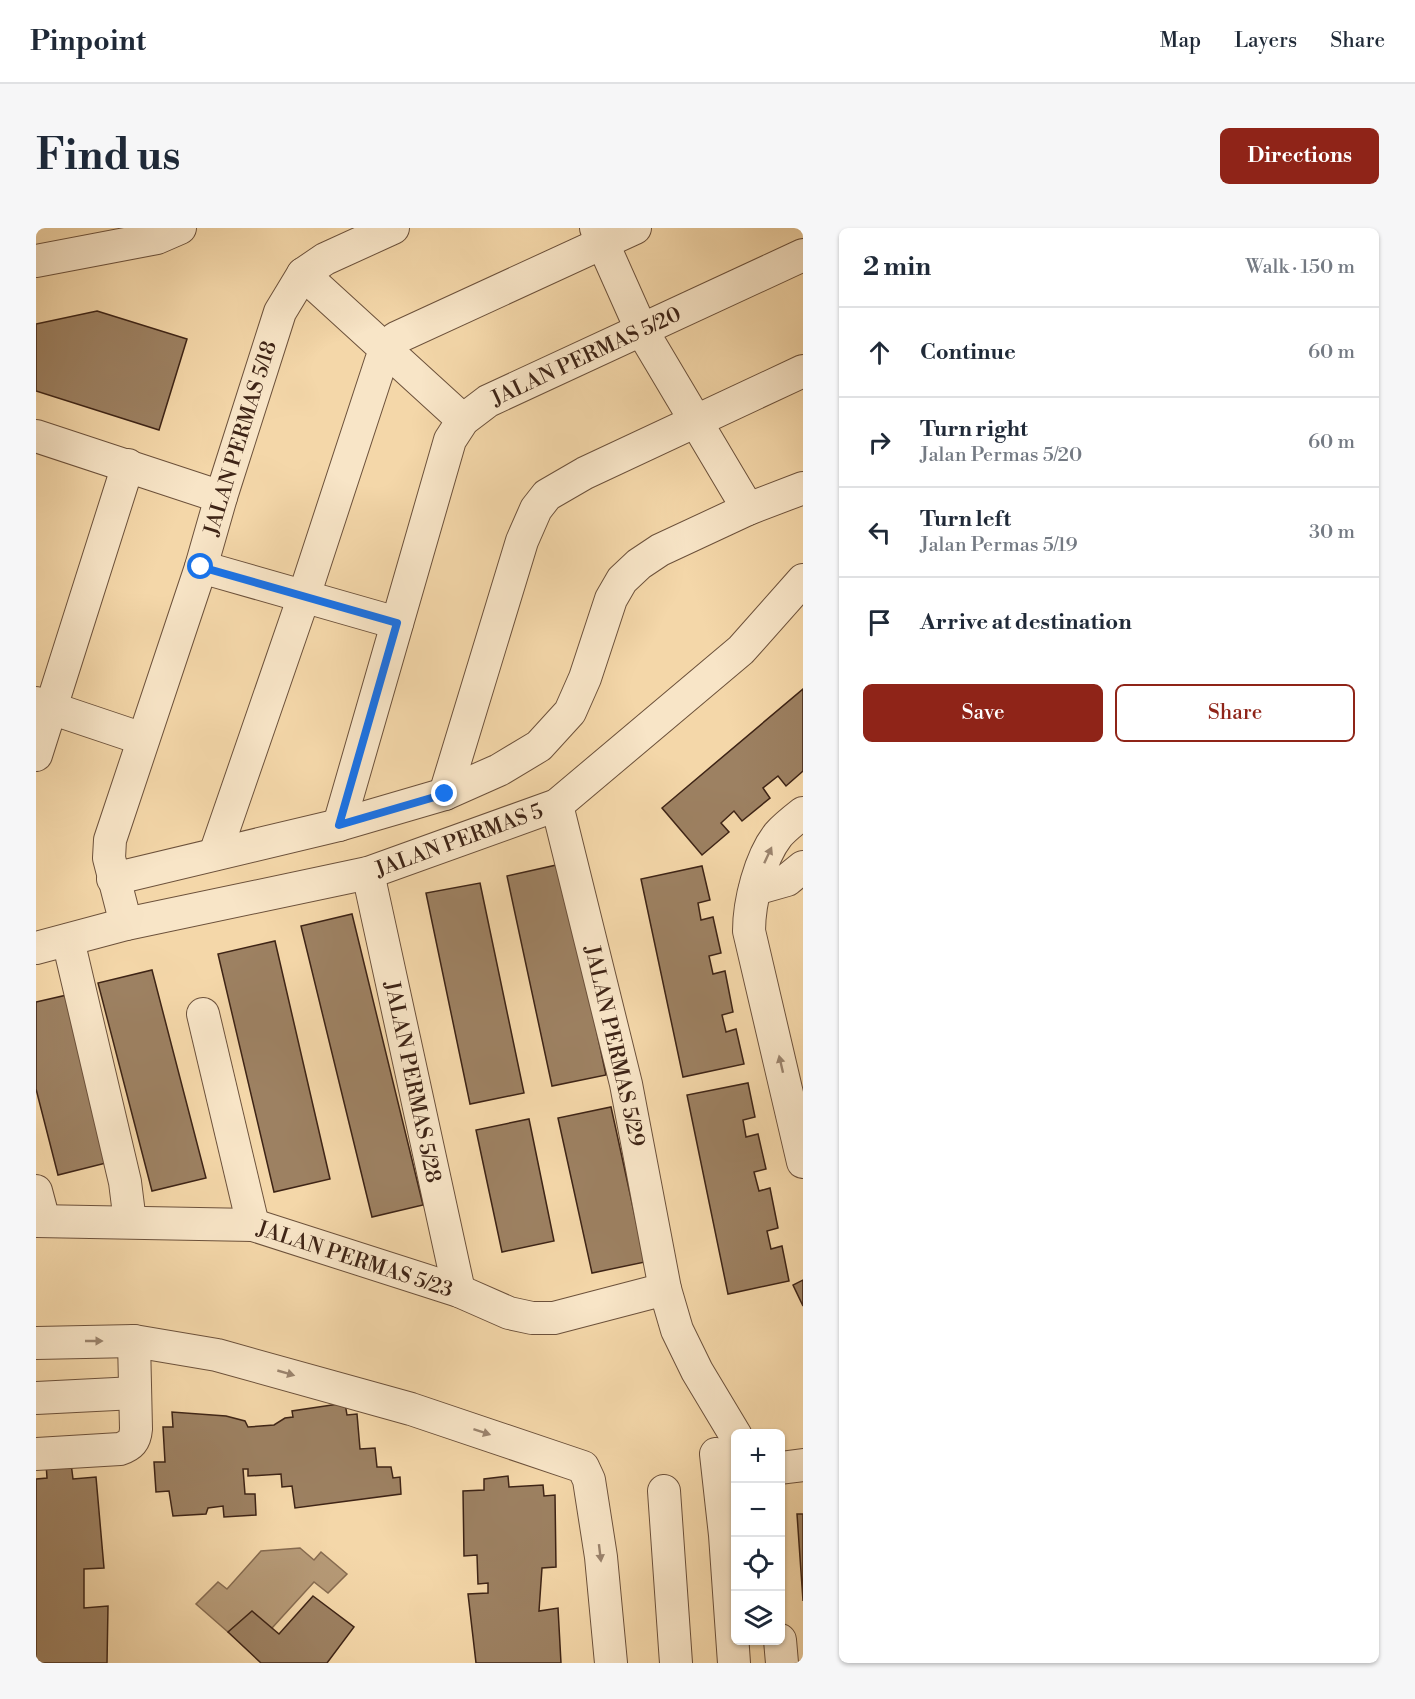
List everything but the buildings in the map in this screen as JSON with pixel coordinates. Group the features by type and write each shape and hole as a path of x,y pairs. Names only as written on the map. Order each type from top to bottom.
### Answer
{"street":[{"path":"36,261 157,238 180,228"},
{"name":"JALAN PERMAS 5/18","path":"113,879 109,858 110,840 201,567 220,496 280,312 303,274 325,259 393,228"},
{"path":"215,854 304,596 381,361 396,338 600,235 635,228"},
{"path":"600,235 641,329 748,509"},
{"name":"JALAN PERMAS 5/20","path":"339,825 450,440 463,420 488,401 803,255"},
{"path":"303,274 463,420"},
{"path":"445,794 522,541 536,509 548,495 585,472 803,371"},
{"path":"37,439 128,465 220,496"},
{"path":"36,755 44,705 128,465"},
{"path":"126,924 113,879 339,825 445,794 499,770 539,746 570,712 585,678 611,599 622,580 639,564 660,550 748,509 803,488"},
{"path":"201,567 397,623"},
{"name":"JALAN PERMAS 5","path":"36,948 126,924 368,873 557,805 741,650 803,580"},
{"path":"44,705 143,739"},
{"name":"JALAN PERMAS 5/29","path":"557,805 626,1084 665,1289 677,1330 697,1371 726,1444"},
{"path":"803,813 777,836 767,854 749,915 749,931 797,1106 803,1162"},
{"path":"755,890 787,879 803,867"},
{"name":"JALAN PERMAS 5/28","path":"368,873 459,1292"},
{"path":"68,940 125,1182 130,1222"},
{"path":"203,1014 253,1225"},
{"path":"36,1191 40,1221"},
{"name":"JALAN PERMAS 5/23","path":"40,1221 253,1225 459,1292 509,1313 532,1318 554,1318 665,1289"},
{"path":"36,1343 134,1341 217,1355 419,1411 583,1467 589,1480 601,1557 611,1663"},
{"path":"36,1454 120,1449 130,1445 135,1437 136,1429 134,1341"},
{"path":"36,1398 135,1393"},
{"path":"726,1444 725,1535 734,1663"},
{"path":"785,1467 803,1465"},
{"path":"664,1491 676,1663"},
{"path":"780,1645 782,1663"}],"shaded area":[{"path":"300,1548 314,1560 321,1552 347,1574 328,1593 314,1582 272,1628 228,1632 196,1604 218,1582 227,1589 261,1551"}],"route":[{"path":"201,567 397,623 339,825 445,794"}]}
